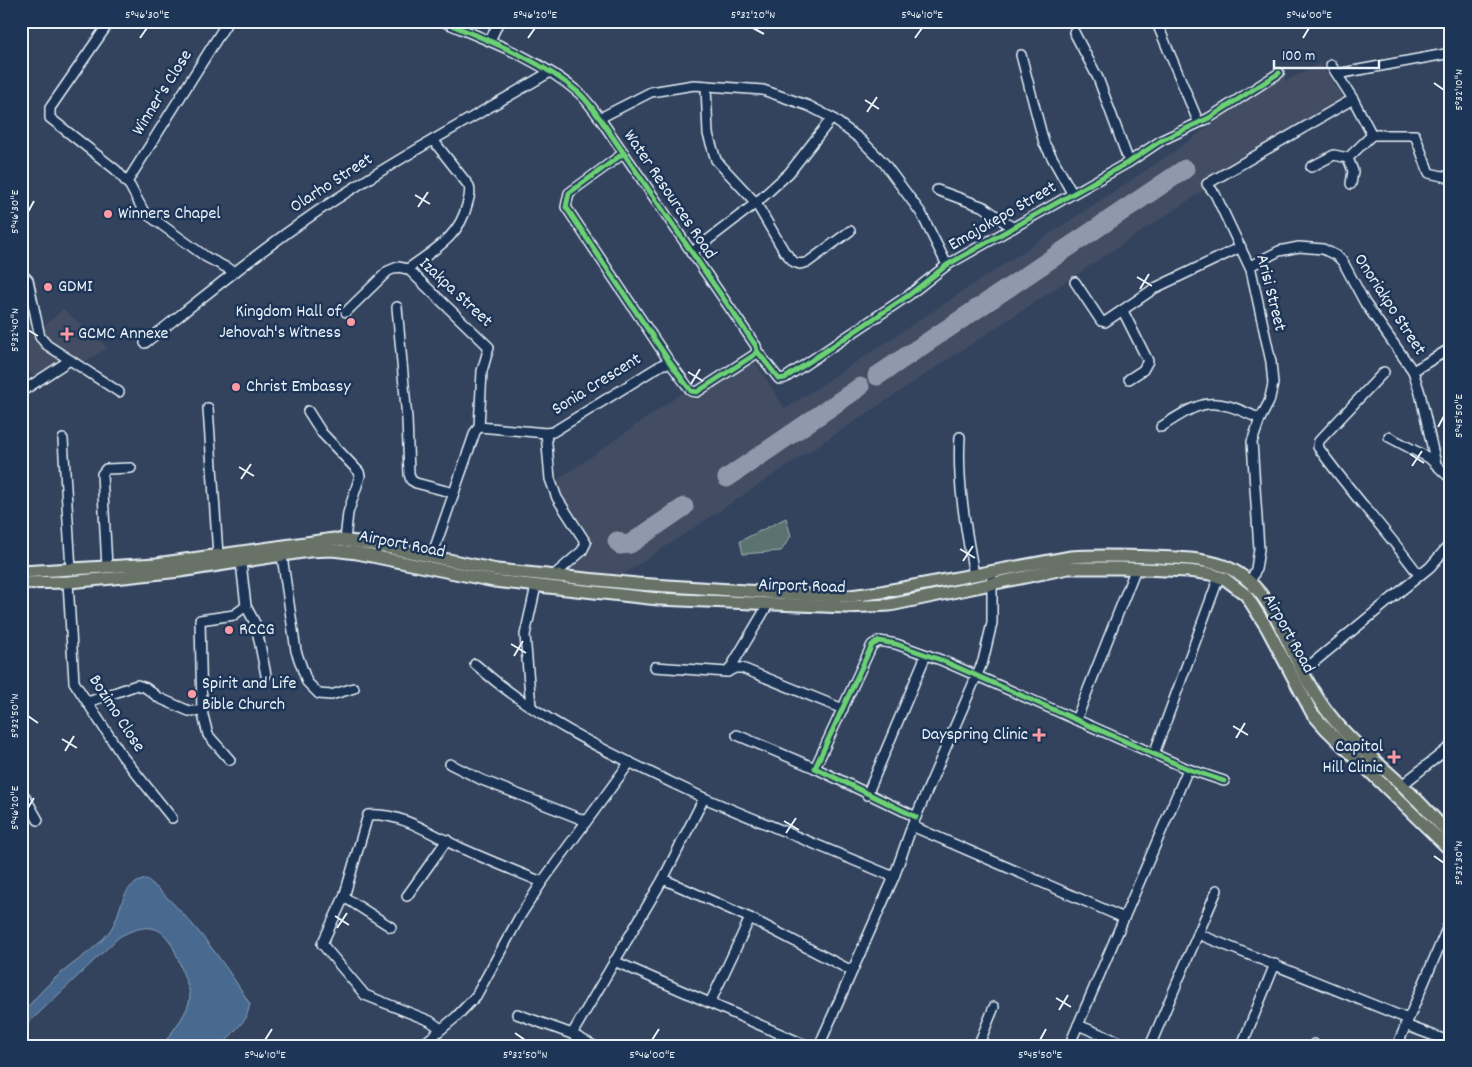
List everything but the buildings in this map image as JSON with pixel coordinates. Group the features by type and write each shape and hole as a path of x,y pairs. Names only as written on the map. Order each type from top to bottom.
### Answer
{"main road":[{"name":"Airport Road","path":"21,583 68,582 218,555 322,539 345,540 497,570 769,603 846,607 890,604 1068,568 1136,568 1188,571 1218,577 1235,585 1256,609 1312,713 1451,851"},
{"name":"Airport Road","path":"21,572 107,568 123,572 242,562 332,550 356,553 494,581 658,598 699,595 850,596 1071,557 1102,555 1198,558 1218,562 1251,581 1271,610 1302,671 1329,715 1346,735 1402,785 1451,836"}],"street":[{"path":"106,21 106,27 50,108 50,118 116,170 127,182 144,212 206,257 235,272"},
{"name":"Winner's Close","path":"127,182 228,21"},
{"name":"Water Resources Road","path":"442,21 490,41 550,72 580,93 600,118 756,346 757,351"},
{"path":"490,41 499,21"},
{"path":"1156,21 1198,121"},
{"path":"1074,32 1098,78 1129,162"},
{"path":"1337,74 1451,53"},
{"path":"1021,55 1044,143 1072,193"},
{"path":"1331,65 1353,99 1372,135"},
{"name":"Olarho Street","path":"145,343 235,272 318,212 433,140 550,72"},
{"name":"Emajokepo Street","path":"757,351 779,379 785,378 909,295 947,265 1129,162 1162,140 1198,121 1209,118 1279,73"},
{"path":"600,118 651,92 694,85 763,90 809,106 832,118 860,139 901,185 921,213 947,265"},
{"path":"706,86 708,134 716,160 756,203 784,251 794,262 808,262 850,231"},
{"name":"Arisi Street","path":"1251,581 1256,569 1259,548 1252,442 1260,419 1269,402 1273,384 1271,362 1250,266 1215,194 1207,184 1353,99"},
{"path":"691,252 756,203 788,173 832,118"},
{"path":"1348,158 1372,135 1415,135 1429,173 1451,178"},
{"path":"408,269 451,237 459,228 464,217 470,192 469,186 433,140"},
{"path":"624,153 569,193 566,207 671,364 691,391 697,392 757,351"},
{"path":"1311,167 1334,156 1348,158"},
{"path":"1348,158 1353,171 1352,184"},
{"path":"937,190 984,207 1013,228"},
{"path":"1075,282 1101,321 1105,322 1155,288 1241,247"},
{"name":"Onoriakpo Street","path":"1250,266 1279,251 1298,247 1324,249 1337,256 1343,262 1365,303 1413,371 1420,393 1436,464"},
{"name":"Izakpa Street","path":"346,312 388,271 398,266 408,269 489,347 482,371 479,427 475,432 432,556"},
{"path":"21,273 28,280 40,337 47,345 119,392"},
{"path":"397,306 407,419 409,474 411,480 416,483 454,493"},
{"path":"1123,311 1148,361 1143,370 1129,379"},
{"path":"1413,371 1451,348"},
{"path":"21,392 70,360"},
{"name":"Sonia Crescent","path":"479,427 553,432 663,364 671,364"},
{"path":"1384,372 1319,442 1318,447 1339,477 1401,550 1419,575"},
{"path":"1161,427 1203,403 1235,408 1260,419"},
{"path":"208,408 218,555"},
{"path":"308,412 322,433 359,472 360,476 348,513 345,540"},
{"path":"546,433 550,479 557,498 586,543 582,551 553,576"},
{"path":"960,437 958,462 974,575"},
{"path":"1389,437 1429,458 1451,479"},
{"path":"63,439 71,570"},
{"path":"107,568 102,474 106,469 131,468"},
{"path":"1302,671 1430,567 1451,543"},
{"path":"282,556 296,651 307,682 318,694 331,695 354,688"},
{"path":"242,562 246,606 256,625 266,675"},
{"path":"1076,720 1136,568"},
{"path":"819,1046 894,877 912,826 983,661 992,623 993,584 991,572"},
{"path":"1154,754 1218,577"},
{"name":"Bozimo Close","path":"68,582 74,682 123,757 172,818"},
{"path":"531,708 525,634 536,586"},
{"path":"727,672 769,603"},
{"path":"230,760 208,736 202,711 200,620 234,615 246,606"},
{"path":"815,768 872,645 879,641 896,644 926,655 1154,754 1224,781"},
{"path":"867,795 926,655"},
{"path":"475,664 500,687 531,708 630,762 704,798 894,877"},
{"path":"656,667 727,672 735,668 742,668 843,708"},
{"path":"88,702 136,684 146,688 159,698 189,711 202,711"},
{"path":"737,735 815,768 867,795 916,817"},
{"path":"1402,785 1451,746"},
{"path":"421,1046 476,996 520,916 542,882 630,762"},
{"path":"450,764 482,780 586,821"},
{"path":"1069,1046 1188,768"},
{"path":"21,790 38,820"},
{"path":"572,1034 663,879 704,798"},
{"path":"441,1029 430,1021 365,995 322,944 344,897 368,815 389,817 414,824 542,882"},
{"path":"912,826 1124,918"},
{"path":"407,896 447,840"},
{"path":"663,879 750,918 852,972"},
{"path":"1150,1046 1217,890"},
{"path":"344,897 391,927"},
{"path":"710,1003 750,918"},
{"path":"1397,1046 1451,918"},
{"path":"1198,934 1275,964 1451,1042"},
{"path":"614,962 808,1046"},
{"path":"1243,1043 1275,964"},
{"path":"978,1046 994,1006"},
{"path":"517,1014 572,1034 594,1046"},
{"path":"1078,1025 1129,1046"}],"shaded area":[{"path":"1320,63 1343,98 621,576 564,570 588,554 592,547 552,484 682,393 695,400 754,360 785,409 1166,157 1282,74 1286,81"},
{"path":"29,301 35,337 63,360 39,380 21,367 21,311"},
{"name":"GCMC Annexe","path":"63,309 108,348 82,363 44,338 41,329"}],"green space":[{"path":"786,518 791,536 781,551 743,554 740,541"}],"water":[{"path":"147,879 177,907 228,970 250,1004 246,1018 222,1046 162,1046 187,1009 190,999 189,991 179,960 169,940 155,929 145,928 133,930 119,937 21,1030 21,1015 49,984 104,938 114,924 126,893 138,882"}],"taxiway":[{"path":"877,376 1185,169"},
{"path":"727,478 860,387"},
{"path":"617,541 620,545 630,544 684,507"}],"cycle path":[{"path":"442,21 514,52 548,70 582,96 603,123 756,346 757,351 754,355 697,392 691,391 671,364 566,207 569,193 624,153"},
{"path":"757,351 779,379 785,378 909,295 947,265 1129,162 1162,140 1209,118 1279,73"},
{"path":"916,817 815,768 872,645 879,641 896,644 941,660 1188,769 1224,781"}],"place":[{"name":"Winners Chapel","path":"108,214"},
{"name":"GDMI","path":"48,287"},
{"name":"Kingdom Hall of Jehovah's Witness","path":"351,322"},
{"name":"GCMC Annexe","path":"67,334"},
{"name":"Christ Embassy","path":"236,387"},
{"name":"RCCG","path":"229,630"},
{"name":"Spirit and Life Bible Church","path":"192,694"},
{"name":"Dayspring Clinic","path":"1039,735"},
{"name":"Capitol Hill Clinic","path":"1394,757"}]}
